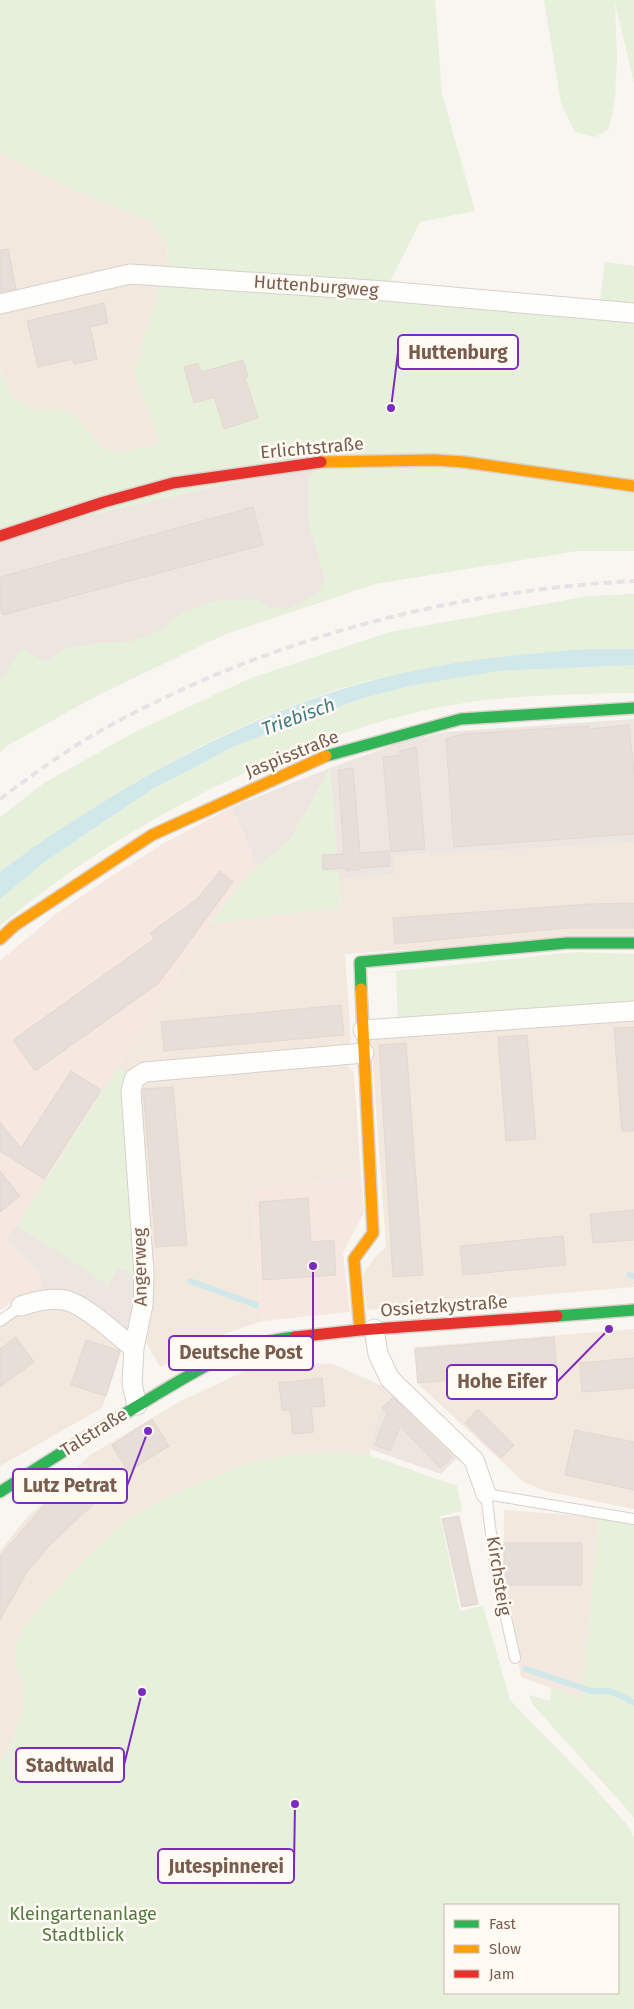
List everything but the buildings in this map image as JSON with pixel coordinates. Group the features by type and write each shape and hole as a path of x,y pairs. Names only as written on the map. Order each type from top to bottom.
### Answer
{"street":[{"name":"Huttenburgweg","path":"0,304 130,274 385,291 634,313"},
{"name":"Erlichtstraße","path":"0,536 104,502 173,483 300,464 341,460 434,460 464,462 634,486"},
{"name":"Jaspisstraße","path":"0,940 14,926 152,835 310,762 461,719 634,708"},
{"path":"486,1494 474,1460 390,1379 367,1330 354,1259 374,1233 362,1030 360,962 567,943 634,944"},
{"path":"362,1030 634,1011"},
{"name":"Angerweg","path":"134,1348 143,1305 144,1273 130,1091 134,1078 145,1072 364,1053"},
{"path":"22,1306 37,1301 54,1300 70,1302 88,1312 134,1348"},
{"name":"Ossietzkystraße","path":"258,1344 292,1337 367,1330 634,1310"},
{"name":"Talstraße","path":"0,1492 137,1405 206,1365 232,1352 258,1344"},
{"name":"Talstraße","path":"134,1348 132,1384 137,1405"}],"lane":[{"path":"0,1321 22,1306"},
{"path":"486,1494 634,1519"},
{"name":"Kirchsteig","path":"486,1494 496,1574 515,1658"}],"shaded area":[{"path":"0,152 77,191 149,220 167,244 169,272 135,372 161,444 120,453 101,447 75,415 61,410 34,409 11,397 0,367"},
{"path":"323,463 336,597 225,634 96,696 8,745 0,752 0,536 104,502"},
{"path":"634,719 634,843 394,856 395,875 339,879 330,769 290,840 258,867 232,807 330,768 399,743 446,732"},
{"path":"232,807 258,867 249,874 210,923 17,1225 5,1239 38,1272 44,1291 27,1294 0,1310 0,961 57,913 107,879 166,842"},
{"path":"634,843 634,936 575,938 345,954 351,1042 344,1048 139,1063 126,1074 118,1067 210,923 341,907 339,879 395,875 393,856"},
{"path":"634,1019 634,1287 367,1310 363,1274 375,1257 386,1247 371,1037"},
{"path":"342,1063 347,1065 354,1073 361,1178 250,1189 262,1321 210,1339 160,1367 144,1339 137,1089 140,1081"},
{"path":"361,1178 364,1212 343,1253 350,1312 262,1321 250,1189"},
{"path":"17,1225 108,1284 118,1268 139,1275 137,1317 127,1335 70,1295 44,1291 38,1272 5,1239"},
{"path":"70,1309 117,1340 122,1350 102,1408 0,1466 0,1327 19,1313"},
{"path":"634,1329 634,1509 545,1491 524,1482 417,1383 414,1347"},
{"path":"284,1363 333,1364 385,1387 395,1394 381,1407 369,1455 342,1452 206,1482 162,1499 26,1623 16,1645 16,1666 24,1685 24,1705 14,1739 0,1764 0,1551 24,1521 90,1455 179,1402 243,1372"},
{"path":"395,1394 457,1458 441,1474 370,1449 381,1407"},
{"path":"504,1510 599,1517 582,1699 521,1677 503,1590"}],"green space":[{"path":"0,0 435,0 442,94 475,211 420,222 387,287 600,301 605,262 634,266 634,551 577,551 375,584 225,634 96,696 8,745 0,752 0,680 22,648 47,661 66,648 97,643 129,642 160,630 181,614 215,601 257,599 269,608 287,609 318,593 325,579 308,522 308,480 322,463 0,536 0,367 11,397 34,409 61,410 75,415 101,447 120,453 160,444 135,372 160,285 169,272 167,244 149,220 77,191 0,152"},
{"path":"544,0 634,0 634,82 615,3 617,58 615,98 609,129 595,137 575,132 561,103"},
{"path":"634,594 634,649 549,653 464,662 367,681 287,707 172,761 100,804 37,845 0,872 0,817 44,783 137,731 251,678 390,632 589,596"},
{"path":"634,665 634,693 506,698 455,704 374,724 317,743 260,766 203,793 148,823 96,855 46,890 0,926 0,899 46,861 151,790 233,747 320,713 364,698 409,686 499,671"},
{"path":"330,768 341,907 210,923 249,874 290,840"},
{"path":"576,952 634,954 634,1006 398,1023 396,972 368,974"},
{"path":"118,1067 126,1074 124,1081 139,1275 118,1268 108,1285 17,1225"},
{"name":"Kleingartenanlage Stadtblick","path":"342,1452 369,1455 457,1486 462,1511 440,1516 460,1611 483,1606 510,1700 583,1775 627,1825 634,1837 634,2009 0,2009 0,1764 14,1739 24,1705 24,1685 16,1666 16,1645 26,1623 76,1568 124,1522 162,1499 251,1462 303,1453"},
{"path":"599,1517 634,1524 634,1817 533,1705 529,1695 550,1701 551,1688 582,1698"}],"water":[{"name":"Triebisch","path":"586,649 634,649 634,665 499,671 409,686 364,698 320,713 233,747 151,790 46,861 0,899 0,872 24,854 74,820 136,782 209,743 248,725 326,694 429,667 474,660"}],"waterway":[{"path":"629,1275 634,1276"},
{"path":"190,1281 256,1305"},
{"path":"526,1669 591,1691 609,1691 634,1703"}],"railway":[{"path":"0,799 100,731 162,699 226,671 292,646 358,626 426,609 495,596 564,587 634,581"}],"traffic: fast":[{"path":"326,756 461,719 634,708"},
{"path":"361,989 360,962 567,943 634,943"},
{"path":"557,1316 634,1310"},
{"path":"0,1492 201,1368 255,1345 295,1337"}],"traffic: slow":[{"path":"321,462 434,460 464,462 634,486"},
{"path":"0,939 14,926 152,835 326,756"},
{"path":"360,1330 354,1259 373,1233 361,989"}],"traffic: jam":[{"path":"0,536 104,502 173,483 321,462"},
{"path":"295,1337 360,1330 557,1316"}],"place":[{"name":"Huttenburg","path":"391,408"},
{"name":"Deutsche Post","path":"313,1266"},
{"name":"Hohe Eifer","path":"609,1329"},
{"name":"Lutz Petrat","path":"148,1431"},
{"name":"Stadtwald","path":"142,1692"},
{"name":"Jutespinnerei","path":"295,1804"}]}
